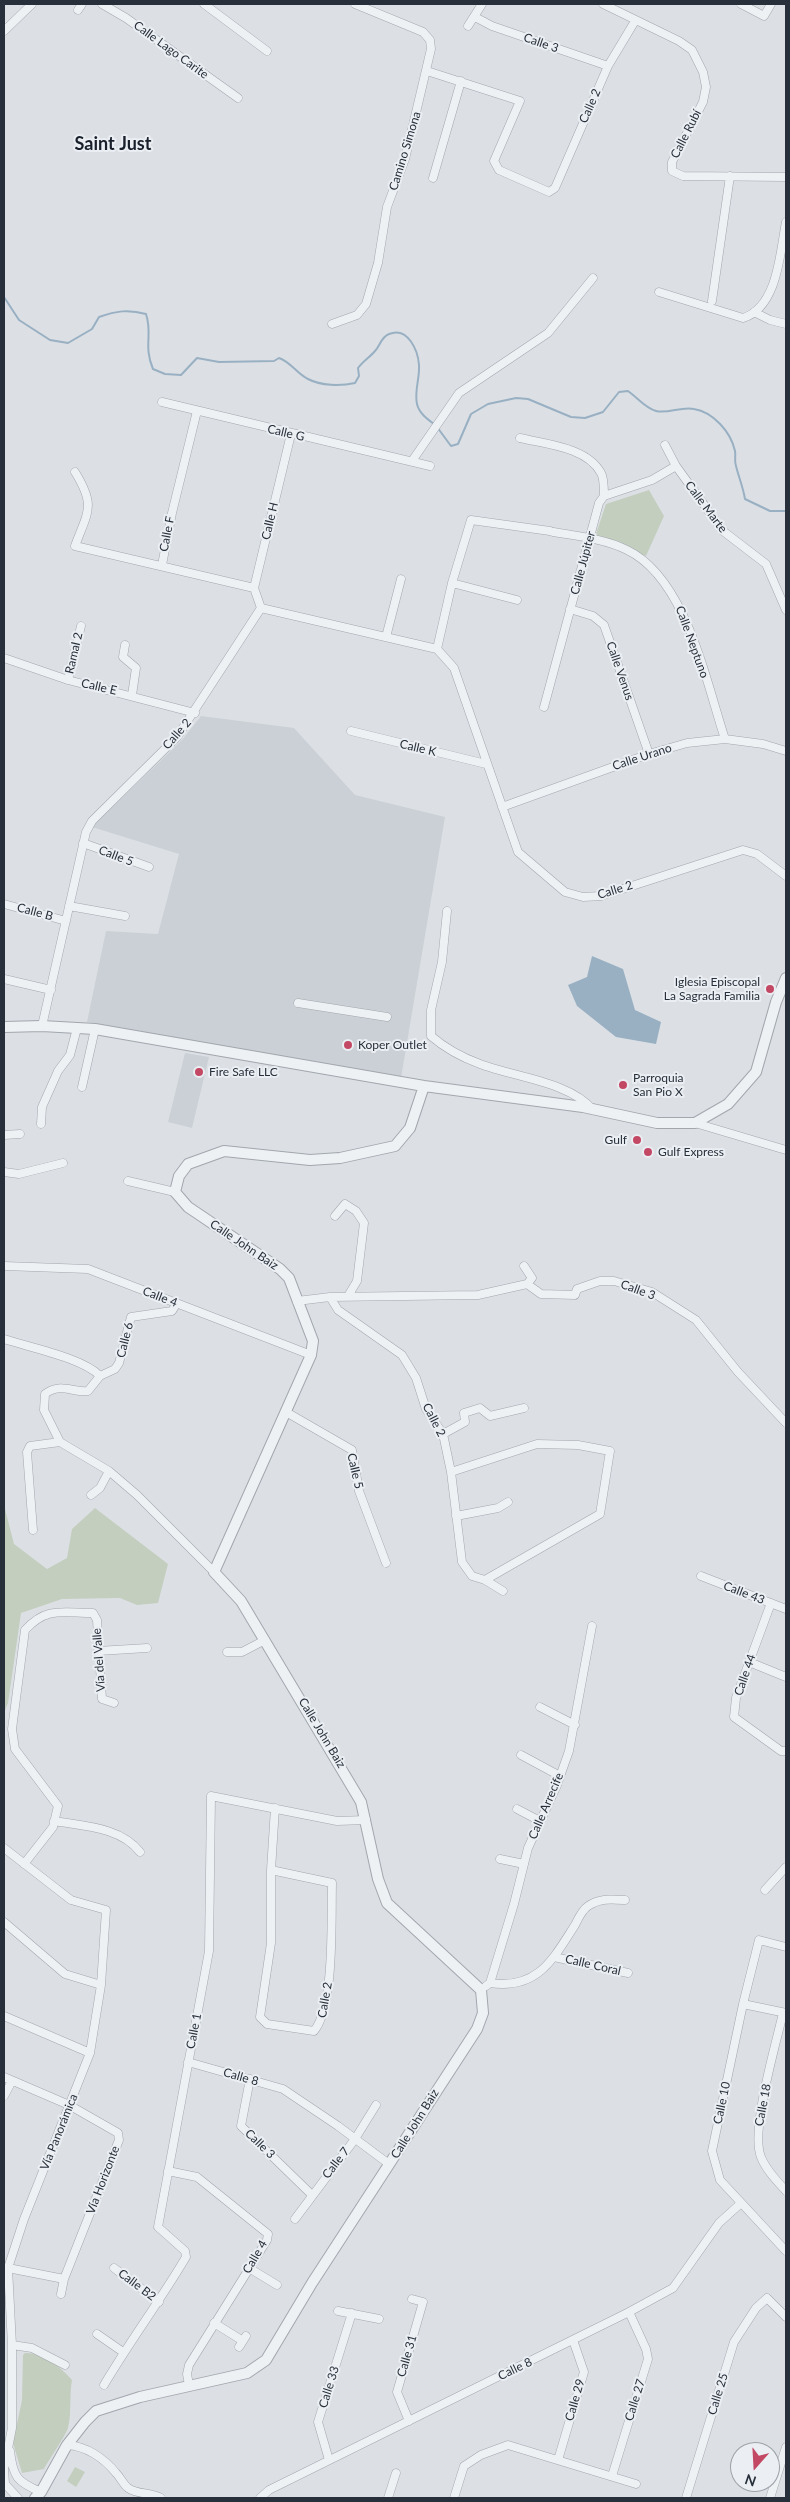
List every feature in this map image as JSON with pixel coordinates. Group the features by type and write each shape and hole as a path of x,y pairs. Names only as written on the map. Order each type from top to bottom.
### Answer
{"street":[{"path":"4,31 32,4"},
{"name":"Calle Lago Carite","path":"102,4 126,18 238,98"},
{"path":"204,4 267,51"},
{"name":"Camino Simona","path":"332,324 357,315 366,304 378,262 387,207 405,159 431,49 430,40 423,32 355,4"},
{"path":"468,26 482,4"},
{"path":"604,4 635,21"},
{"path":"741,4 764,16 771,4"},
{"name":"Calle 3","path":"475,17 492,26 608,66"},
{"name":"Calle 2","path":"460,81 520,101 494,162 500,170 549,192 555,188 608,66 635,21"},
{"name":"Calle Rubí","path":"635,21 679,41 692,50 703,72 706,87 703,102 672,162 672,171 683,176 786,177"},
{"path":"427,71 460,81 433,178"},
{"path":"712,300 730,176"},
{"path":"659,292 743,318 754,312 769,296 774,285 786,222"},
{"path":"412,461 459,392 548,333 594,278"},
{"path":"754,312 770,320 786,324"},
{"name":"Calle G","path":"162,402 430,466"},
{"name":"Calle F","path":"197,411 172,513 162,565 254,588"},
{"name":"Calle H","path":"254,588 291,434"},
{"path":"520,438 570,450 586,458 601,473 604,496 652,480 676,466"},
{"name":"Calle Marte","path":"665,445 676,466 722,531 766,564 786,610"},
{"path":"75,472 88,497 87,515 75,546 162,565"},
{"name":"Calle Júpiter","path":"544,707 589,538 599,504 604,496"},
{"name":"Calle Neptuno","path":"452,583 471,520 589,538 628,550 657,572 681,607 725,739"},
{"path":"386,637 401,579"},
{"path":"254,588 261,608 437,649 452,583 517,600"},
{"name":"Calle 2","path":"42,1026 83,843 92,821 177,737 195,713 261,608"},
{"name":"Calle Venus","path":"570,609 593,616 604,625 649,754"},
{"name":"Ramal 2","path":"68,680 81,626"},
{"path":"125,646 123,657 136,668 132,695"},
{"name":"Calle 2","path":"437,649 454,668 518,852 565,892 576,895 601,896 743,850 757,854 786,876"},
{"name":"Calle E","path":"4,658 68,680 132,695 195,713"},
{"name":"Calle K","path":"351,731 486,764"},
{"name":"Calle Urano","path":"502,807 649,754 687,743 725,739 763,744 786,751"},
{"name":"Calle 5","path":"83,843 149,867"},
{"name":"Calle B","path":"4,904 66,921"},
{"path":"69,906 125,916"},
{"path":"447,911 442,962 431,1010 430,1036 450,1052 482,1065 550,1085 585,1099 593,1110"},
{"path":"695,1123 728,1104 756,1072 776,1002 786,978"},
{"path":"4,979 51,990"},
{"path":"298,1003 387,1017"},
{"path":"4,1028 42,1026 95,1029 424,1086 593,1110 657,1123 695,1123 786,1150"},
{"path":"41,1124 42,1107 58,1071 70,1055 77,1028"},
{"path":"82,1087 95,1029"},
{"path":"128,1181 175,1192 180,1176 188,1164 224,1151 310,1160 340,1158 395,1146 410,1128 424,1086"},
{"path":"4,1135 20,1134"},
{"path":"4,1172 19,1174 63,1163"},
{"name":"Calle John Baiz","path":"37,2493 67,2445 85,2422 96,2412 189,2385 247,2373 266,2360 389,2164 477,2030 483,2013 480,1990 387,1903 378,1879 361,1802 343,1768 241,1601 214,1572 311,1354 313,1341 290,1278 280,1269 188,1207 175,1192"},
{"path":"335,1216 345,1204 356,1211 364,1223 358,1281 348,1296"},
{"name":"Calle 4","path":"4,1266 88,1269 311,1354"},
{"path":"297,1301 348,1296 478,1295 527,1284 532,1278 524,1266"},
{"name":"Calle 3","path":"527,1284 541,1294 559,1296 575,1296 577,1289 600,1281 614,1281 652,1292 696,1320 738,1372 786,1423"},
{"name":"Calle 2","path":"330,1297 338,1310 402,1355 416,1378 426,1409 443,1434 451,1472 462,1562 472,1576 484,1580 503,1592"},
{"name":"Calle 6","path":"60,1442 44,1410 46,1394 50,1390 62,1387 80,1392 88,1391 100,1376 115,1369 119,1363 131,1317 172,1311 176,1303"},
{"path":"4,1339 65,1358 94,1370 100,1376"},
{"path":"443,1434 465,1422 464,1413 480,1408 490,1416 524,1408"},
{"name":"Calle 5","path":"286,1412 352,1450 359,1491 386,1563"},
{"path":"34,1530 27,1452 30,1446 36,1444 60,1442 109,1472 137,1495 214,1572"},
{"path":"451,1472 538,1444 578,1445 610,1451 600,1514 484,1580"},
{"path":"90,1495 100,1488 109,1472"},
{"path":"456,1516 498,1508 508,1502"},
{"name":"Calle 43","path":"701,1576 786,1609"},
{"name":"Calle 44","path":"771,1603 736,1698 734,1717 781,1751 786,1751"},
{"name":"Vía del Valle","path":"54,1821 58,1806 15,1749 12,1729 25,1630 36,1618 47,1613 93,1613 97,1620 102,1699 114,1703"},
{"name":"Calle Arrecife","path":"490,1983 528,1848 560,1776 575,1725 592,1626"},
{"path":"227,1652 242,1652 265,1640"},
{"path":"98,1651 147,1648"},
{"path":"749,1662 786,1677"},
{"path":"540,1707 575,1725"},
{"path":"521,1756 560,1776"},
{"name":"Calle 1","path":"104,2385 123,2352 159,2302 186,2257 185,2251 158,2227 209,1951 211,1796 337,1821 366,1820"},
{"name":"Calle 2","path":"271,1870 332,1882 329,1976 320,2024 314,2031 267,2024 260,2017 271,1943 271,1870 275,1808"},
{"path":"518,1809 540,1821"},
{"path":"4,1848 24,1864 53,1826 54,1821 115,1833 134,1844 140,1852"},
{"path":"500,1859 524,1864"},
{"name":"Vía Panorámica","path":"6,2486 4,2469 10,2447 12,2428 12,2344 8,2268 24,2219 90,2053 101,1985 106,1910 71,1900 24,1864"},
{"path":"765,1890 786,1867"},
{"path":"554,1957 586,1907 604,1899 625,1900"},
{"path":"4,1922 65,1974 101,1985"},
{"name":"Calle 10","path":"786,1947 759,1940 742,2004 712,2150 720,2180 740,2204 786,2251"},
{"name":"Calle Coral","path":"490,1983 498,1984 529,1980 544,1971 554,1957 628,1973"},
{"path":"480,1990 490,1983"},
{"path":"742,2004 785,2013"},
{"name":"Calle 18","path":"785,2013 758,2129 760,2156 775,2179 786,2191"},
{"path":"4,2016 90,2053"},
{"name":"Calle 8","path":"188,2062 283,2089 389,2164"},
{"path":"4,2077 69,2105"},
{"name":"Calle 3","path":"250,2079 241,2126 312,2195"},
{"path":"4,2096 12,2080"},
{"name":"Vía Horizonte","path":"61,2294 64,2278 119,2140 118,2133 69,2105"},
{"name":"Calle 7","path":"295,2219 355,2139 376,2105"},
{"name":"Calle 4","path":"168,2171 197,2177 268,2234 267,2240 189,2365 186,2374 189,2385"},
{"name":"Calle 8","path":"260,2498 268,2490 573,2340 673,2288 719,2223 740,2204"},
{"path":"8,2268 64,2278"},
{"name":"Calle B2","path":"114,2268 159,2302"},
{"path":"249,2268 277,2285"},
{"name":"Calle 25","path":"686,2498 734,2342 756,2308 767,2298 786,2317"},
{"name":"Calle 31","path":"409,2421 397,2392 424,2302 412,2299"},
{"path":"338,2310 379,2319"},
{"name":"Calle 27","path":"612,2476 648,2359 646,2349 629,2312"},
{"name":"Calle 33","path":"329,2460 318,2422 352,2313"},
{"path":"214,2323 242,2341"},
{"path":"97,2334 123,2352"},
{"name":"Calle 29","path":"558,2460 584,2372 573,2340"},
{"path":"12,2344 32,2348 65,2365"},
{"path":"67,2445 81,2446 104,2461 130,2490 138,2493 152,2493 161,2498"},
{"path":"457,2497 464,2466 481,2455 508,2446 636,2484"},
{"name":"Vía Panorámica","path":"10,2447 13,2472 21,2481"},
{"name":"Vía Panorámica","path":"10,2447 14,2454 17,2469 37,2493"},
{"path":"770,2498 786,2447"},
{"path":"388,2498 396,2473"},
{"path":"18,2498 6,2486 12,2482 21,2481 37,2493"}],"shaded area":[{"path":"201,716 294,728 355,795 445,817 401,1078 87,1022 106,931 158,934 179,854 92,827 182,740"},
{"name":"Fire Safe LLC","path":"185,1053 209,1057 192,1128 168,1122"}],"green space":[{"path":"649,490 664,516 646,556 598,539 596,534 606,504"},
{"path":"4,1505 14,1544 47,1569 67,1558 72,1529 95,1508 168,1564 158,1603 137,1605 120,1598 62,1599 21,1613 8,1703 4,1713"},
{"path":"25,2353 45,2358 72,2380 69,2422 65,2435 44,2469 22,2473 13,2443 22,2400 23,2355"},
{"path":"75,2467 85,2472 76,2487 67,2481"}],"water":[{"path":"592,956 623,969 635,1010 661,1022 656,1044 616,1037 577,1006 568,985 587,977"}],"waterway":[{"path":"4,297 19,320 50,340 68,343 92,329 99,317 122,311 146,314 149,328 148,347 150,361 153,369 165,374 181,375 197,358 219,362 274,361 279,358 287,362 304,377 319,383 331,385 355,383 359,376 358,368 362,363 375,351 384,337 396,332 407,337 417,353 419,370 416,399 418,407 424,416 434,424"},
{"path":"437,427 451,446 458,444 471,414 488,404 516,398 528,399 571,417 585,418 603,412 619,392 628,391 652,410 665,412 689,408 708,414 720,424 730,437 745,499 770,511 786,511"}],"place":[{"name":"Iglesia Episcopal La Sagrada Familia","path":"770,989"},
{"name":"Koper Outlet","path":"348,1045"},
{"name":"Fire Safe LLC","path":"199,1072"},
{"name":"Parroquia San Pio X","path":"623,1085"},
{"name":"Gulf","path":"637,1140"},
{"name":"Gulf Express","path":"648,1152"}],"district":[{"name":"Saint Just","path":"113,144"}]}
